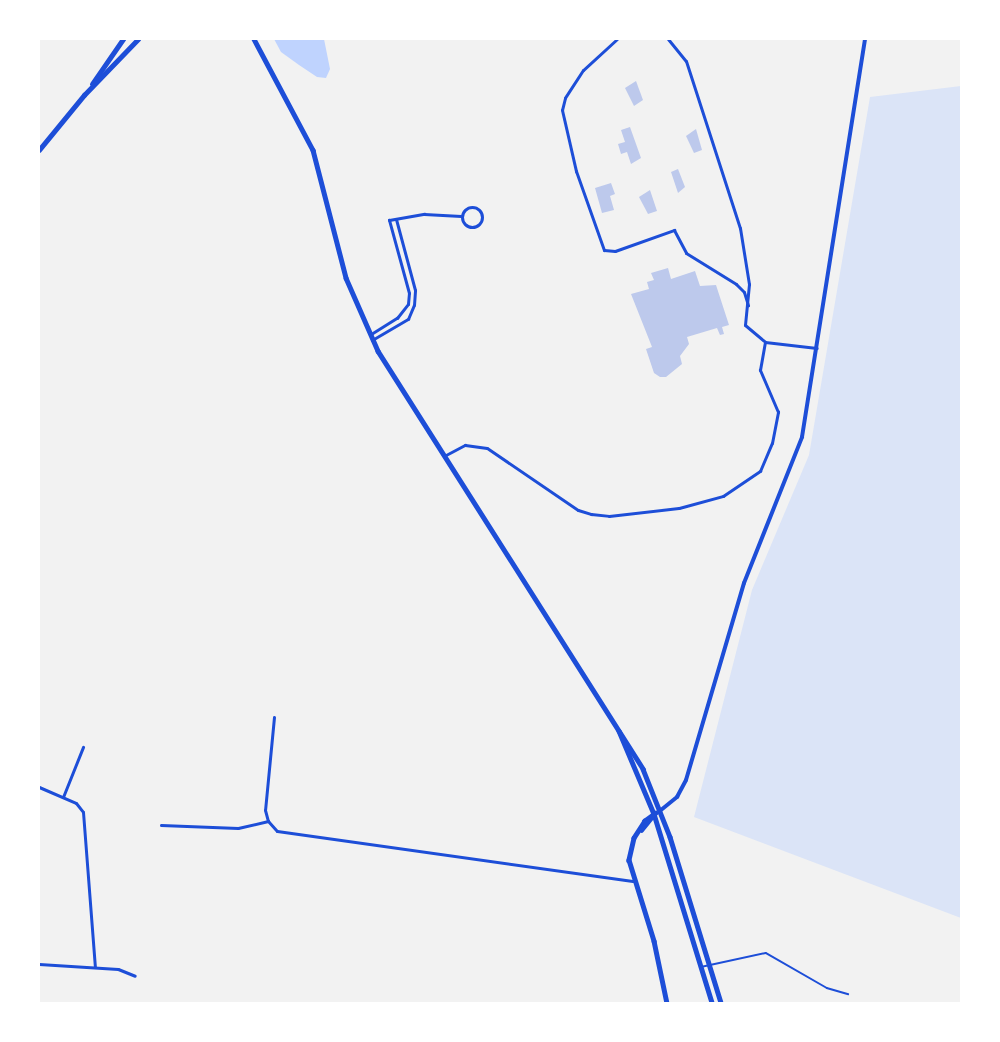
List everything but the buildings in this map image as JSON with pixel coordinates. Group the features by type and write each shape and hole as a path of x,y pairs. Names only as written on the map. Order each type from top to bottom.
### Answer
{"main road":[{"path":"84,95 138,39"},
{"path":"254,39 313,150 346,278 371,337 619,731 632,746 661,810 721,1003"},
{"path":"39,150 84,95 123,40"},
{"path":"619,731 654,814 712,1003"},
{"path":"661,810 654,814 651,823 638,832 629,854 633,881 654,941 667,1003"}],"street":[{"path":"617,39 583,70 565,98 562,110 576,171 604,250 615,251 674,230 686,253 736,284 744,292 748,305"},
{"path":"668,39 686,61 740,228 747,261 748,305 745,325 765,342 817,348"},
{"path":"661,810 677,797 686,780 744,583 797,454 817,348 865,39"},
{"path":"470,206 477,208 482,216 478,225 471,227 463,222 461,216 470,206"},
{"path":"371,337 398,318 408,304 409,293 389,220 424,214 461,216"},
{"path":"371,337 408,319 414,305 415,290 396,219"},
{"path":"444,456 465,445 486,448 578,510 600,515 679,508 723,496 743,486 760,471 772,443 778,412 760,370 765,342"},
{"path":"274,717 265,810 268,822 283,833 633,881"},
{"path":"63,797 83,747"},
{"path":"39,787 76,803 83,814 95,967"},
{"path":"160,825 238,828 268,822"},
{"path":"39,964 118,969 135,976"}],"lane":[{"path":"700,967 766,953 827,988 848,994"}],"shaded area":[{"path":"961,86 961,918 694,817 752,590 809,455 870,97"}],"water":[{"path":"274,39 324,39 330,69 326,78 317,77 281,52"}]}
